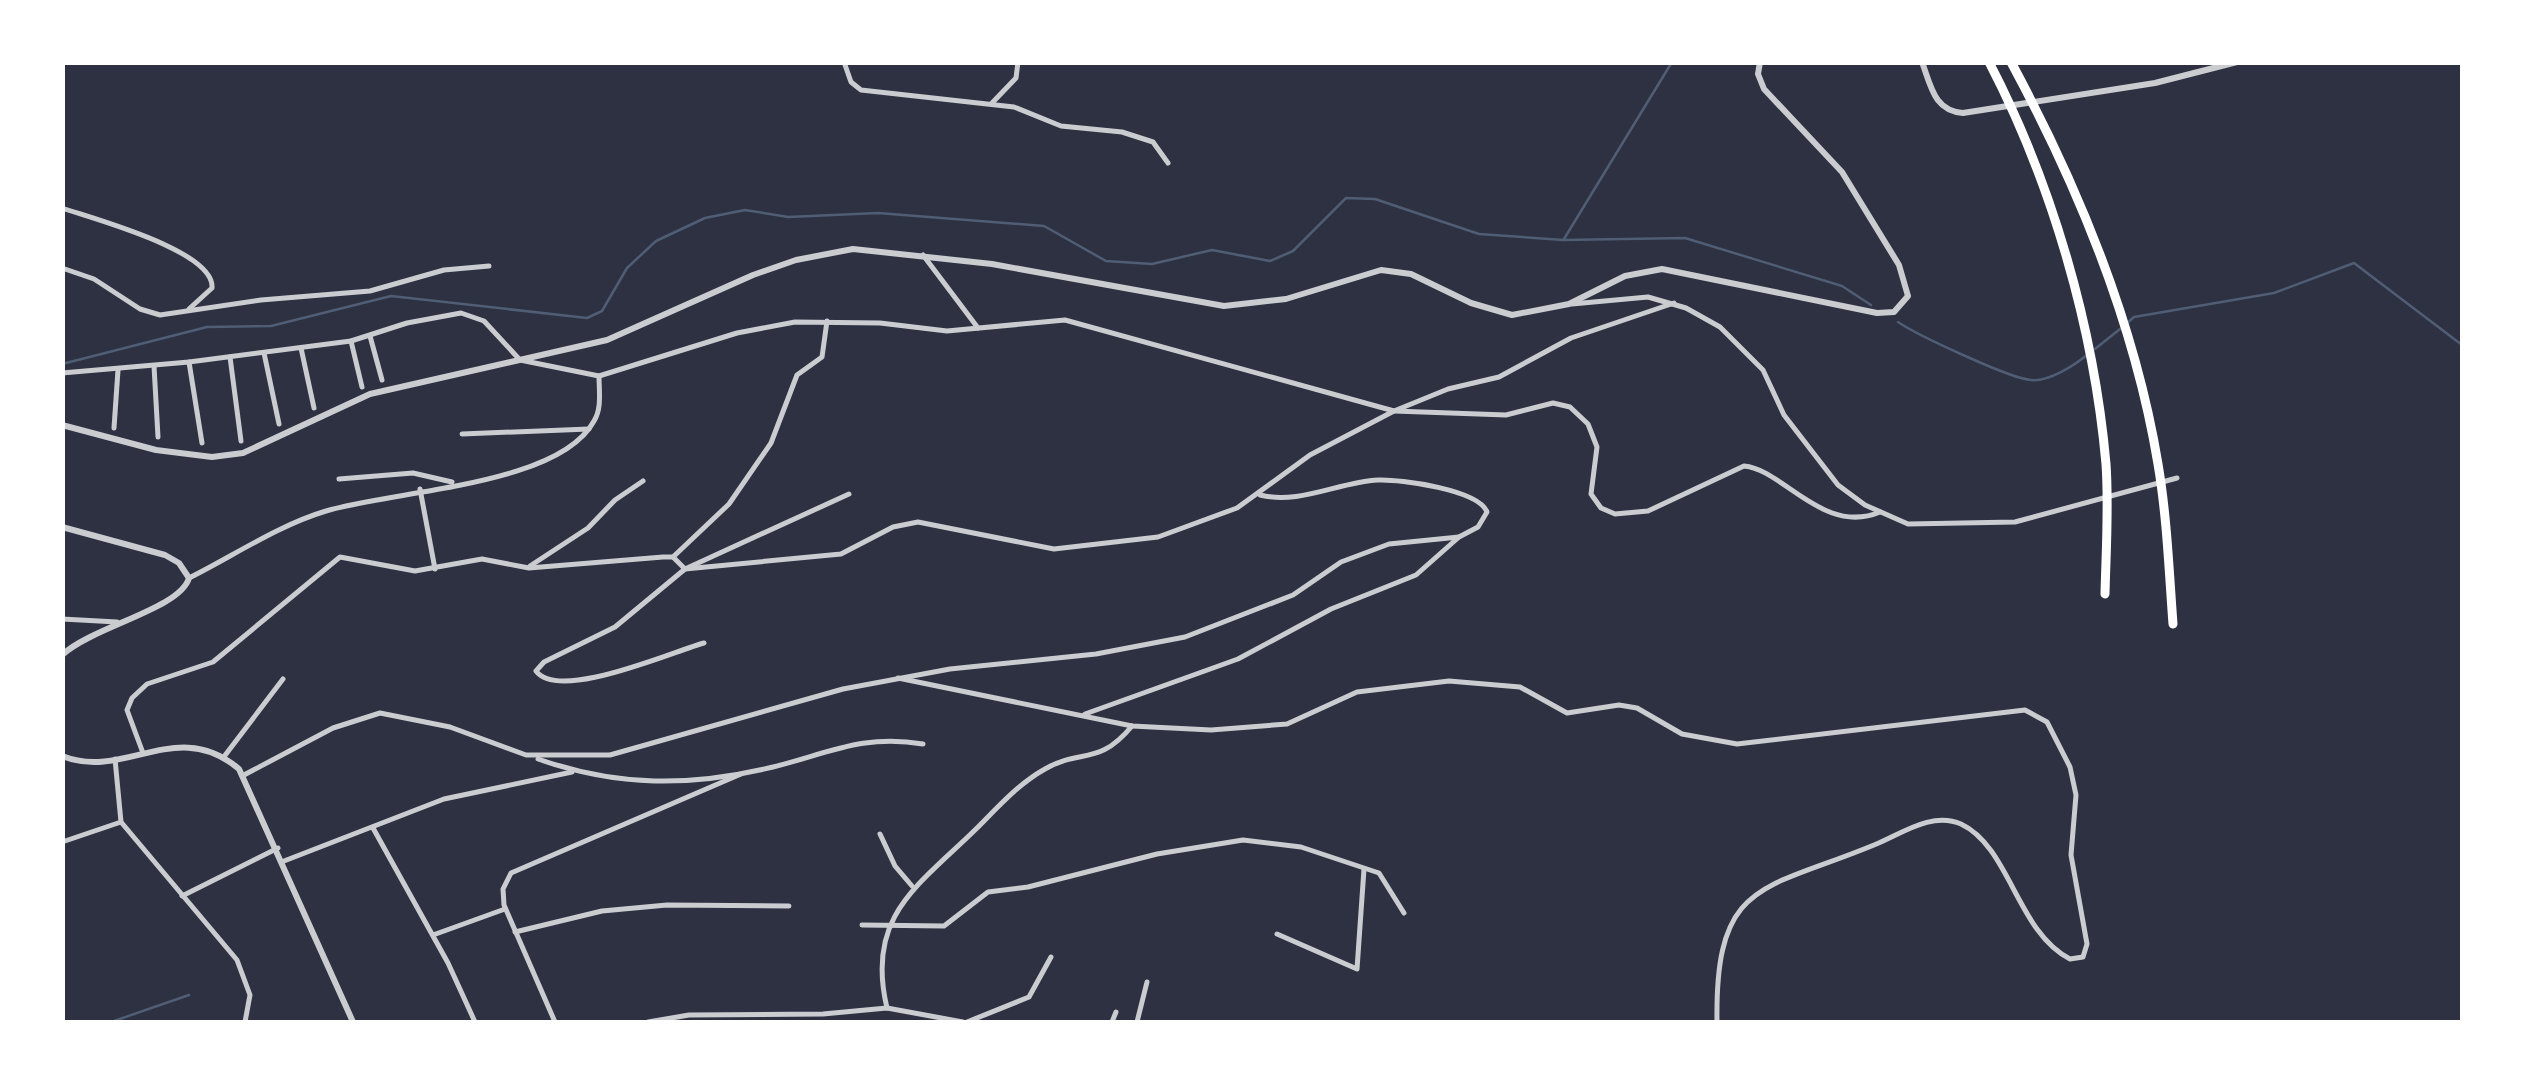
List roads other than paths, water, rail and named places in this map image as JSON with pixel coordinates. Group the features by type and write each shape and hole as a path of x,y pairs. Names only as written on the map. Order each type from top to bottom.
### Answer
{"highway":[{"path":"1989,62 2037,172 2085,333 2106,464 2105,594"},
{"path":"2012,62 2061,166 2125,324 2158,464 2173,624"}],"street":[{"path":"844,62 851,82 860,90 992,103 1014,107 1060,126 1142,137 1153,142 1168,163"},
{"path":"992,103 1016,78 1018,62"},
{"path":"1569,304 1624,276 1662,269 1877,313 1894,312 1906,303 1906,280 1868,212 1828,154 1764,89 1758,74 1760,62"},
{"path":"1922,62 1938,103 1948,110 1963,112 2155,83 2237,62"},
{"path":"62,208 148,238 201,263 212,275 212,288 187,310"},
{"path":"62,425 134,447 192,456 232,455 266,444 370,394 607,340 714,290 796,260 870,248 1224,306 1286,299 1381,270 1427,280 1498,313 1641,297 1674,303 1720,327 1751,356 1769,378 1784,415 1838,485 1880,512 1916,526 2014,522 2177,478"},
{"path":"923,255 978,328"},
{"path":"62,268 94,279 153,315 370,291 444,270 489,266"},
{"path":"685,569 841,554 893,527 918,522 1036,547 1101,546 1170,533 1227,513 1260,495 1310,455 1394,412 1460,385 1499,377 1572,338 1674,303"},
{"path":"62,372 118,370 351,341 428,318 470,314 496,330 520,360 599,376 737,332 827,321 933,330 1065,320 1394,412 1506,415 1552,403 1570,407 1594,437 1590,487 1595,502 1616,514 1648,510 1744,466 1758,469 1821,508 1852,518 1880,512"},
{"path":"143,753 127,715 132,698 154,681 212,662 340,556 402,571 434,570 482,559 527,568 674,558 729,504 756,466 779,426 798,375 822,357 827,321"},
{"path":"370,336 382,380"},
{"path":"351,341 362,387"},
{"path":"301,347 314,408"},
{"path":"264,352 279,424"},
{"path":"230,357 242,442"},
{"path":"189,362 202,443"},
{"path":"154,366 158,437"},
{"path":"114,428 118,370"},
{"path":"62,655 84,637 171,601 182,592 189,578 322,512 549,463 590,429 599,408 599,376"},
{"path":"462,434 590,429"},
{"path":"339,479 413,473 455,484"},
{"path":"527,568 588,528 619,496 643,480"},
{"path":"1082,715 1256,651 1331,609 1416,575 1459,537 1480,525 1487,512 1479,499 1463,492 1382,480 1284,498 1260,495"},
{"path":"420,489 434,570"},
{"path":"704,643 578,680 543,678 536,670 544,662 626,620 685,569 849,494"},
{"path":"62,528 165,555 179,563 189,578"},
{"path":"526,754 610,754 817,696 898,678 1112,652 1186,637 1294,595 1342,562 1390,544 1459,537"},
{"path":"674,558 685,569"},
{"path":"62,619 118,622"},
{"path":"898,678 1132,726 1210,730 1299,721 1370,689 1448,681 1520,687 1566,713 1618,705 1637,708 1682,734 1737,744 2025,710 2047,722 2073,779 2070,838 2087,944 2083,957 2070,959 2047,943 1990,854 1969,830 1952,822 1924,823 1788,874 1758,892 1732,924 1718,954 1716,1022"},
{"path":"223,758 283,679"},
{"path":"244,774 333,728 380,713 450,727 574,772 636,783 740,774"},
{"path":"887,1008 880,972 891,925 912,886 1025,782 1053,765 1106,750 1132,726"},
{"path":"555,1022 505,909 502,888 517,868 740,774 871,739 923,744"},
{"path":"62,756 91,762 186,745 223,758 244,774 352,1022"},
{"path":"115,759 121,822 238,960 250,994 245,1022"},
{"path":"284,861 444,799 574,772"},
{"path":"62,842 121,822"},
{"path":"373,828 433,935 475,1022"},
{"path":"880,834 895,866 912,886"},
{"path":"862,925 944,926 988,892 1028,887 1156,854 1242,840 1301,847 1384,878 1404,913"},
{"path":"182,896 278,848"},
{"path":"1277,934 1357,968 1364,869"},
{"path":"515,932 602,911 666,906 790,906"},
{"path":"433,935 505,909"},
{"path":"648,1022 689,1015 775,1018 887,1008 964,1022 1029,997 1051,957"},
{"path":"1137,1022 1147,982"},
{"path":"1112,1022 1116,1012"}],"waterway":[{"path":"1564,239 1672,62"},
{"path":"62,364 207,327 271,326 391,296 587,318 602,311 627,268 656,241 705,218 745,210 788,217 878,213 1044,226 1106,261 1152,264 1212,250 1270,261 1293,251 1346,198 1375,199 1479,234 1563,240 1685,238 1842,286 1871,305"},
{"path":"2126,324 2134,317 2274,293 2354,263 2462,345"},
{"path":"1898,322 1964,356 2031,380 2054,376 2088,354"},
{"path":"2095,349 2120,329"},
{"path":"111,1022 189,995"}]}
